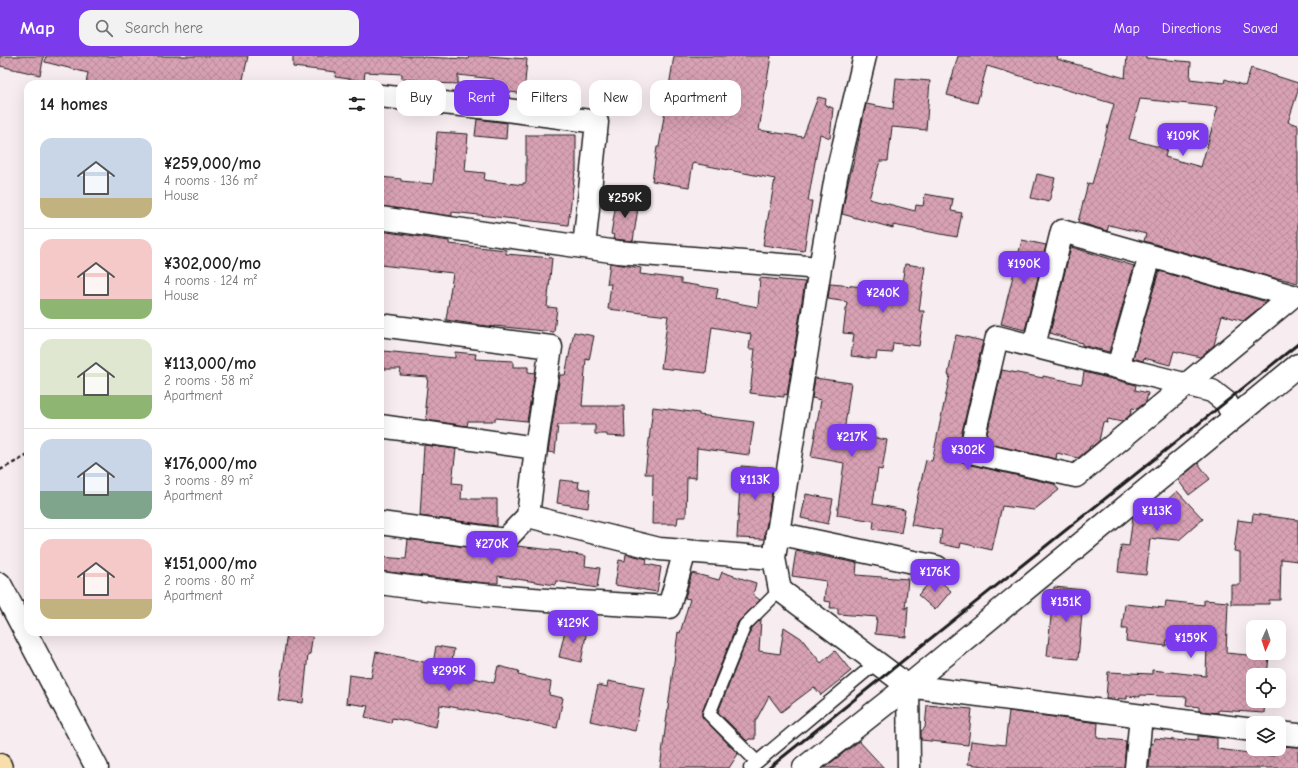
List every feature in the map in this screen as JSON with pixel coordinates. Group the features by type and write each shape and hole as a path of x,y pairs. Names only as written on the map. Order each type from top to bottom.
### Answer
{"street":[{"path":"865,56 836,177 777,533 774,558 780,590 908,686 1246,729"},
{"path":"384,96 597,122 584,247"},
{"path":"384,219 618,252 820,268"},
{"path":"1034,346 1062,231 1293,296 1187,385 1076,476 970,452 997,337 1118,367 1187,385 1212,391 1226,402 1234,417"},
{"path":"1118,367 1150,256"},
{"path":"384,326 551,347 536,448 528,516 506,540 384,524"},
{"path":"804,768 908,686 1298,365"},
{"path":"384,427 536,448"},
{"path":"528,516 659,549 774,558"},
{"path":"777,533 937,567"},
{"path":"384,583 577,603 669,607 685,551"},
{"path":"0,584 24,630"},
{"path":"27,636 97,768"},
{"path":"908,686 909,768"},
{"path":"1136,768 1141,716"},
{"path":"1286,734 1298,735"}],"lane":[{"path":"780,590 745,625 709,714 754,765 877,662"}],"path":[{"path":"0,470 24,457"}],"building":[{"path":"0,56 44,56 40,75 0,66"},
{"path":"46,56 248,56 243,80 87,80 88,73 45,62"},
{"path":"293,56 422,56 468,59 469,56 487,56 527,59 525,80 517,80 517,93 510,92 509,98 509,80 494,80 458,75 458,80 454,80 454,84 446,84 446,80 402,79 402,74 365,72 364,80 357,80 335,77 336,72 293,67"},
{"path":"674,56 771,56 759,130 803,137 818,97 826,99 825,105 833,108 830,138 820,134 808,201 812,201 804,251 763,245 775,179 693,163 689,187 652,181 657,147 659,147 664,116 741,116 741,80 670,80"},
{"path":"958,56 1058,56 1057,59 1125,78 1127,56 1146,56 1146,58 1191,62 1190,79 1224,83 1225,79 1245,86 1251,68 1298,83 1298,91 1288,122 1298,125 1298,283 1278,279 1144,241 1146,234 1109,225 1107,231 1078,222 1088,183 1092,184 1114,104 987,66 977,103 947,95","holes":["1140,99 1218,107 1201,167 1165,157 1167,149 1129,139"]},
{"path":"896,78 930,81 926,130 892,127 888,161 880,161 869,199 915,211 916,205 923,206 925,194 953,199 951,211 962,213 957,237 893,225 893,228 842,214 866,104 893,109"},
{"path":"477,119 507,123 506,139 475,136"},
{"path":"437,132 468,134 465,171 485,173 484,180 523,185 523,183 526,183 526,135 576,135 576,172 568,225 452,212 452,216 384,206 384,177 401,179 401,181 433,184"},
{"path":"1037,174 1055,178 1049,202 1031,198"},
{"path":"617,197 639,201 633,241 613,239 614,235 611,234"},
{"path":"384,232 449,241 449,244 506,250 506,254 552,258 547,307 557,308 554,332 494,327 446,320 453,273 384,265"},
{"path":"1022,240 1046,245 1025,330 1001,324"},
{"path":"1071,247 1134,266 1109,352 1082,345 1082,343 1050,333"},
{"path":"610,263 641,268 640,274 681,279 681,283 718,289 716,299 758,307 760,278 805,282 787,395 784,394 784,397 750,393 755,349 749,349 751,334 712,327 706,373 661,368 668,316 608,309 611,284 607,284"},
{"path":"905,264 925,267 919,311 924,311 919,346 893,343 892,353 877,352 876,359 851,356 854,334 843,333 847,302 828,299 830,284 901,290"},
{"path":"1159,271 1267,302 1243,321 1222,315 1214,345 1200,357 1174,351 1170,365 1144,358 1143,361 1133,358"},
{"path":"574,332 594,336 589,360 586,359 582,406 624,406 625,437 595,434 595,425 558,425 555,453 548,452 560,375 565,375"},
{"path":"956,335 983,341 958,449 958,455 961,461 967,464 1054,484 1059,490 1034,510 1002,506 992,550 961,543 960,548 940,544 942,530 911,525 926,460 932,461 950,375 948,375"},
{"path":"384,351 455,358 455,352 476,354 475,359 513,361 513,367 528,367 528,372 535,373 527,421 495,418 495,421 468,421 467,426 426,420 427,407 425,407 428,377 400,375 401,369 384,369"},
{"path":"1002,370 1082,384 1084,372 1136,385 1135,390 1148,393 1146,402 1137,409 1132,408 1130,415 1122,422 1108,419 1107,423 1103,422 1099,441 1093,446 1090,446 1089,449 1078,458 1057,453 1056,459 985,443"},
{"path":"815,378 851,383 844,432 887,440 882,470 878,469 873,504 905,510 901,533 873,529 874,521 837,515 844,463 811,457 821,400 812,398"},
{"path":"653,407 754,422 749,455 697,448 696,478 687,477 686,517 678,517 677,524 652,524 653,474 645,474"},
{"path":"424,445 456,449 452,483 462,484 461,499 497,499 497,526 420,516"},
{"path":"1198,463 1210,479 1189,495 1178,480"},
{"path":"741,466 776,469 764,539 737,538"},
{"path":"560,480 579,482 578,488 590,490 588,508 557,503"},
{"path":"1177,491 1203,519 1179,540 1156,538 1156,540 1150,539 1146,575 1118,572 1121,545 1129,546 1133,517 1135,515 1149,517"},
{"path":"806,494 833,499 828,524 801,518"},
{"path":"1253,514 1298,520 1298,561 1281,559 1280,600 1269,600 1269,604 1231,604 1231,585 1240,585 1240,552 1234,551 1238,520 1252,522"},
{"path":"408,539 503,552 509,552 517,546 561,551 586,556 585,566 600,568 597,588 556,581 555,585 498,576 498,583 486,583 384,571 384,557 406,559"},
{"path":"796,551 857,563 856,575 908,579 905,609 908,606 906,637 875,634 877,617 838,614 838,608 830,608 831,602 824,601 826,581 792,576"},
{"path":"626,554 647,559 646,564 661,567 657,592 615,585 619,560 625,561"},
{"path":"722,572 756,583 753,595 760,600 738,622 702,712 704,719 738,754 729,768 660,768 678,632 680,633 690,599 685,598 692,573 719,580"},
{"path":"933,579 938,579 951,591 935,610 918,595"},
{"path":"1054,587 1084,590 1078,659 1047,656"},
{"path":"1204,600 1228,602 1226,653 1246,655 1246,660 1269,660 1268,668 1246,668 1246,708 1264,708 1264,713 1218,710 1218,713 1199,711 1199,707 1186,705 1187,697 1140,695 1140,697 1127,696 1127,699 1106,698 1108,672 1152,674 1152,670 1206,676 1207,644 1167,640 1166,646 1126,641 1127,629 1122,629 1125,604 1165,608 1166,601 1204,605"},
{"path":"761,619 759,651 780,654 784,627 801,638 821,663 835,651 851,671 821,695 814,687 781,712 769,696 755,722 755,739 749,739 747,741 718,712 751,629"},
{"path":"566,626 587,630 581,662 559,657"},
{"path":"286,636 312,636 310,654 308,654 303,703 278,700"},
{"path":"436,646 454,649 451,666 464,668 463,675 494,683 498,666 519,671 518,675 551,682 549,695 563,698 557,728 489,713 440,705 436,727 392,718 391,723 365,717 368,706 346,703 349,675 371,678 376,652 433,664"},
{"path":"608,681 644,688 635,731 590,721 598,685 607,687"},
{"path":"927,705 972,709 968,745 921,740 921,731 925,728"},
{"path":"1009,711 1098,723 1097,738 1126,741 1124,768 999,768 968,764 971,741 1005,745"},
{"path":"1198,736 1217,738 1217,749 1246,753 1246,756 1286,756 1286,746 1298,747 1298,768 1149,768 1151,743 1153,744 1154,738 1185,741 1186,739 1198,740"},
{"path":"859,741 884,768 824,768"}],"railway":[{"path":"769,768 1298,344"}]}
